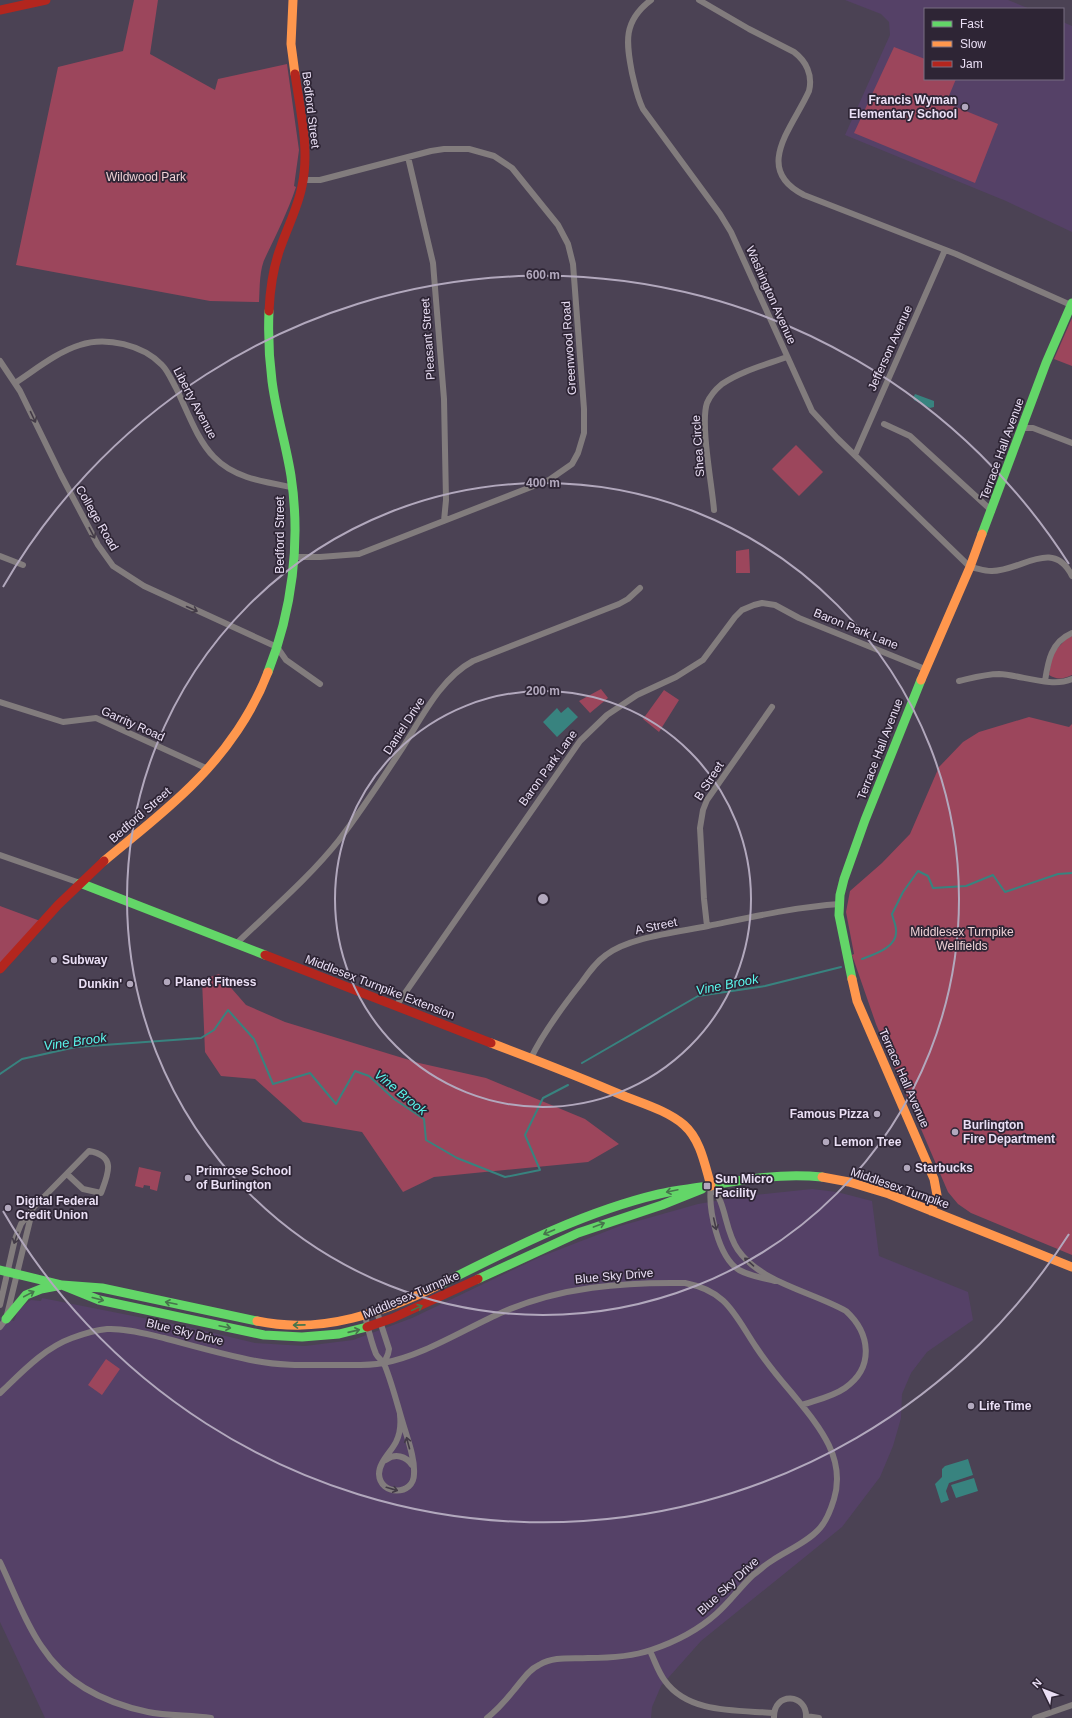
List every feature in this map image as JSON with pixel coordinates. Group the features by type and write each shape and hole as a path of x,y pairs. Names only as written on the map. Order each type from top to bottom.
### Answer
{"main road":[{"path":"0,10 46,0"},
{"name":"Bedford Street","path":"0,969 80,883 182,795 208,769 237,729 252,705 268,674 277,647 290,600 294,557 294,523 289,466 271,382 269,318 270,293 274,266 298,202 303,180 305,157 303,129 291,43 293,0"},
{"name":"Terrace Hall Avenue","path":"931,1211 937,1201 938,1193 934,1178 857,1001 846,956 839,915 840,904 844,879 849,862 925,668 970,567 1046,363 1072,304"},
{"name":"Middlesex Turnpike Extension","path":"80,883 656,1108 677,1119 685,1126 696,1142 703,1157 711,1186"},
{"name":"Middlesex Turnpike","path":"8,1272 62,1285 102,1288 277,1324 313,1325 337,1322 377,1312 580,1220 659,1193 686,1188 711,1186 771,1175 823,1177 860,1184 1072,1267"},
{"name":"Middlesex Turnpike","path":"62,1285 81,1294 99,1300 264,1335 314,1337 339,1334 381,1323 578,1233 670,1202 711,1186"},
{"path":"6,1318 26,1295 41,1289 62,1285"}],"street":[{"name":"Washington Avenue","path":"651,0 636,14 630,25 627,38 628,52 639,100 643,109 731,232 812,411 970,567"},
{"path":"699,0 749,29 794,52 800,57 808,69 810,85 809,91 789,127 778,156 777,163 779,172 789,186 804,195 945,250 1072,304"},
{"name":"Greenwood Road","path":"294,557 359,554 549,480 572,464 578,453 584,433 584,409 573,264 568,244 558,225 512,168 494,156 469,149 454,148 431,151 320,180 303,180"},
{"name":"Pleasant Street","path":"408,157 429,240 435,282 445,422 446,500 444,521"},
{"name":"Jefferson Avenue","path":"855,455 945,250"},
{"name":"Liberty Avenue","path":"15,383 62,353 81,344 102,342 127,345 149,355 162,365 205,445 214,457 224,466 232,472 242,476 291,487"},
{"name":"Shea Circle","path":"714,510 706,437 705,412 707,402 716,389 722,384 747,371 787,357"},
{"name":"College Road","path":"0,361 15,383 98,546 113,566 136,582 156,592 277,647"},
{"path":"884,424 910,436 992,511"},
{"path":"1022,428 1033,428 1072,443"},
{"path":"0,556 22,565"},
{"path":"970,567 991,571 1003,570 1047,557 1062,562 1072,576"},
{"name":"Daniel Drive","path":"236,944 305,878 338,841 363,808 426,710 455,674 473,661 619,604 628,599 640,588"},
{"name":"Baron Park Lane","path":"396,1006 580,741 607,715 637,695 676,677 703,660 735,617 747,607 762,604 775,605 799,618 925,668"},
{"path":"1045,681 1048,659 1054,648 1060,641 1072,633"},
{"path":"277,647 286,660 320,684"},
{"path":"959,681 997,674 1045,681 1066,682 1072,679"},
{"name":"Garrity Road","path":"0,702 63,722 96,718 208,769"},
{"name":"B Street","path":"707,926 700,828 703,810 707,800 772,707"},
{"name":"Middlesex Turnpike Extension","path":"0,855 80,883"},
{"name":"A Street","path":"531,1058 542,1037 565,1004 595,965 606,954 635,941 802,908 840,904"},
{"path":"0,1305 15,1239 21,1224 34,1207 89,1151 98,1153 107,1161 110,1167 101,1193 83,1189 67,1174"},
{"path":"711,1186 710,1203 721,1248 728,1260 747,1274 782,1282"},
{"path":"711,1186 718,1195 730,1234 738,1250 756,1268 782,1282 846,1311 858,1324 865,1342 865,1359 853,1381 832,1395 802,1405"},
{"path":"0,1327 6,1318 8,1272 25,1242 27,1227 34,1207"},
{"name":"Blue Sky Drive","path":"0,1393 55,1346 70,1338 106,1329 122,1329 142,1333 255,1361 277,1364 373,1365 405,1357 454,1336 502,1312 542,1297 600,1286 684,1283 708,1290 728,1304 756,1347 802,1405 828,1443 837,1466 837,1489 827,1517 820,1528 812,1535 761,1569 740,1588 716,1614 692,1633 650,1651 619,1658 565,1657 550,1660 529,1672 507,1699 487,1718"},
{"path":"377,1312 389,1349 384,1363"},
{"path":"365,1316 376,1352 384,1363 400,1415 409,1445 415,1472 409,1487 394,1491 385,1486 380,1479 379,1472 397,1441 400,1427 400,1415"},
{"path":"383,1463 391,1457 403,1457 411,1463 415,1472"},
{"path":"0,1562 41,1647 59,1668 73,1681 86,1690 123,1706 150,1712 211,1718"},
{"path":"650,1651 666,1682 688,1701 708,1707 774,1715 775,1709 780,1702 792,1698 799,1701 804,1706 806,1717 819,1718"},
{"path":"1035,1718 1072,1705"}],"shaded area":[{"name":"Francis Wyman Elementary School","path":"845,0 1008,0 1028,8 924,8 924,80 1064,80 1064,22 1072,26 1072,232 1006,201 845,135 890,35 889,22 881,14"},
{"path":"915,394 934,401 934,407 930,408 914,400 913,398"},
{"path":"568,707 578,717 557,737 543,722 557,708 561,713"},
{"path":"812,1189 837,1192 872,1201 879,1256 968,1292 973,1320 927,1352 911,1373 902,1394 901,1418 893,1446 880,1477 842,1527 701,1641 661,1686 652,1707 651,1718 45,1718 0,1622 0,1317 14,1321 18,1311 24,1305 31,1300 41,1301 42,1298 184,1326 255,1343 305,1346 353,1340 412,1318 540,1257 620,1226 698,1204 745,1196"},
{"path":"968,1459 973,1475 949,1483 946,1491 949,1500 941,1503 935,1484 942,1477 942,1469 945,1466"},
{"path":"974,1478 978,1491 956,1498 951,1485"}],"green space":[{"name":"Wildwood Park","path":"134,0 158,0 150,54 215,90 218,79 287,64 299,150 294,186 296,187 262,267 259,302 210,301 16,265 58,67 123,51"},
{"path":"894,47 924,59 924,80 956,80 946,103 998,124 975,183 854,133"},
{"path":"1072,318 1072,366 1054,359"},
{"path":"796,445 823,472 799,496 772,469"},
{"path":"749,549 750,573 736,573 736,551"},
{"path":"1072,636 1072,675 1060,678 1052,677 1049,675 1052,654 1068,637"},
{"path":"601,689 608,698 590,713 579,701"},
{"path":"664,690 679,700 659,732 643,719"},
{"name":"Middlesex Turnpike Wellfields","path":"1029,717 1069,727 1072,724 1072,1255 971,1213 958,1204 948,1192 876,1024 852,955 854,954 846,912 850,891 882,863 910,834 939,767 963,742 979,732"},
{"path":"0,906 43,922 0,969"},
{"path":"219,974 246,1005 285,1022 419,1063 486,1078 585,1119 619,1144 588,1162 434,1177 403,1192 362,1132 303,1122 255,1079 221,1076 205,1052 202,980"},
{"path":"139,1167 161,1172 157,1191 150,1189 150,1186 144,1185 143,1188 135,1186"},
{"path":"106,1359 120,1369 102,1395 88,1385"}],"waterway":[{"name":"Vine Brook","path":"862,959 885,949 893,941 896,936 896,926 892,914 903,892 918,871 928,876 933,888 966,886 993,875 1005,892 1058,874 1072,873"},
{"name":"Vine Brook","path":"582,1063 698,996 765,986 841,967"},
{"name":"Vine Brook","path":"0,1074 22,1059 76,1047 201,1038 214,1030 228,1010 254,1039 273,1084 310,1073 336,1104 355,1071 369,1076 394,1099 424,1119 426,1140 457,1158 505,1177 540,1170 525,1135 543,1098 568,1085"}],"traffic: fast":[{"path":"982,534 1046,363 1072,303"},
{"path":"268,672 283,625 288,601 292,576 295,526 291,476 272,381 269,346 269,311"},
{"path":"852,979 839,915 840,895 844,879 865,820 921,680"},
{"path":"80,883 265,955"},
{"path":"441,1284 521,1245 575,1221 659,1194 750,1179 778,1176 822,1177"},
{"path":"478,1279 578,1233 662,1205 702,1189"},
{"path":"0,1270 62,1285 99,1300 264,1335 302,1337 339,1334 367,1327"},
{"path":"6,1319 26,1295 41,1289 62,1285 102,1288 257,1321"}],"traffic: slow":[{"path":"293,0 291,44 295,74"},
{"path":"921,680 970,567 982,534"},
{"path":"104,861 185,792 218,757 247,716 268,672"},
{"path":"852,979 857,1001 934,1179 937,1195 931,1211"},
{"path":"491,1043 656,1108 678,1120 695,1138 711,1186"},
{"path":"822,1177 849,1182 889,1194 1072,1267"},
{"path":"257,1321 282,1325 329,1323 375,1312 397,1304 441,1284"}],"traffic: jam":[{"path":"0,10 46,0"},
{"path":"269,311 271,286 276,262 298,201 304,172 305,144 295,74"},
{"path":"0,969 58,905 104,861"},
{"path":"265,955 491,1043"},
{"path":"367,1327 393,1318 478,1279"}],"place":[{"name":"Francis Wyman Elementary School","path":"965,107"},
{"name":"Subway","path":"54,960"},
{"name":"Planet Fitness","path":"167,982"},
{"name":"Dunkin'","path":"130,984"},
{"name":"Famous Pizza","path":"877,1114"},
{"name":"Burlington Fire Department","path":"955,1132"},
{"name":"Lemon Tree","path":"826,1142"},
{"name":"Starbucks","path":"907,1168"},
{"name":"Primrose School of Burlington","path":"188,1178"},
{"name":"Sun Micro Facility","path":"707,1186"},
{"name":"Digital Federal Credit Union","path":"8,1208"},
{"name":"Life Time","path":"971,1406"}]}
